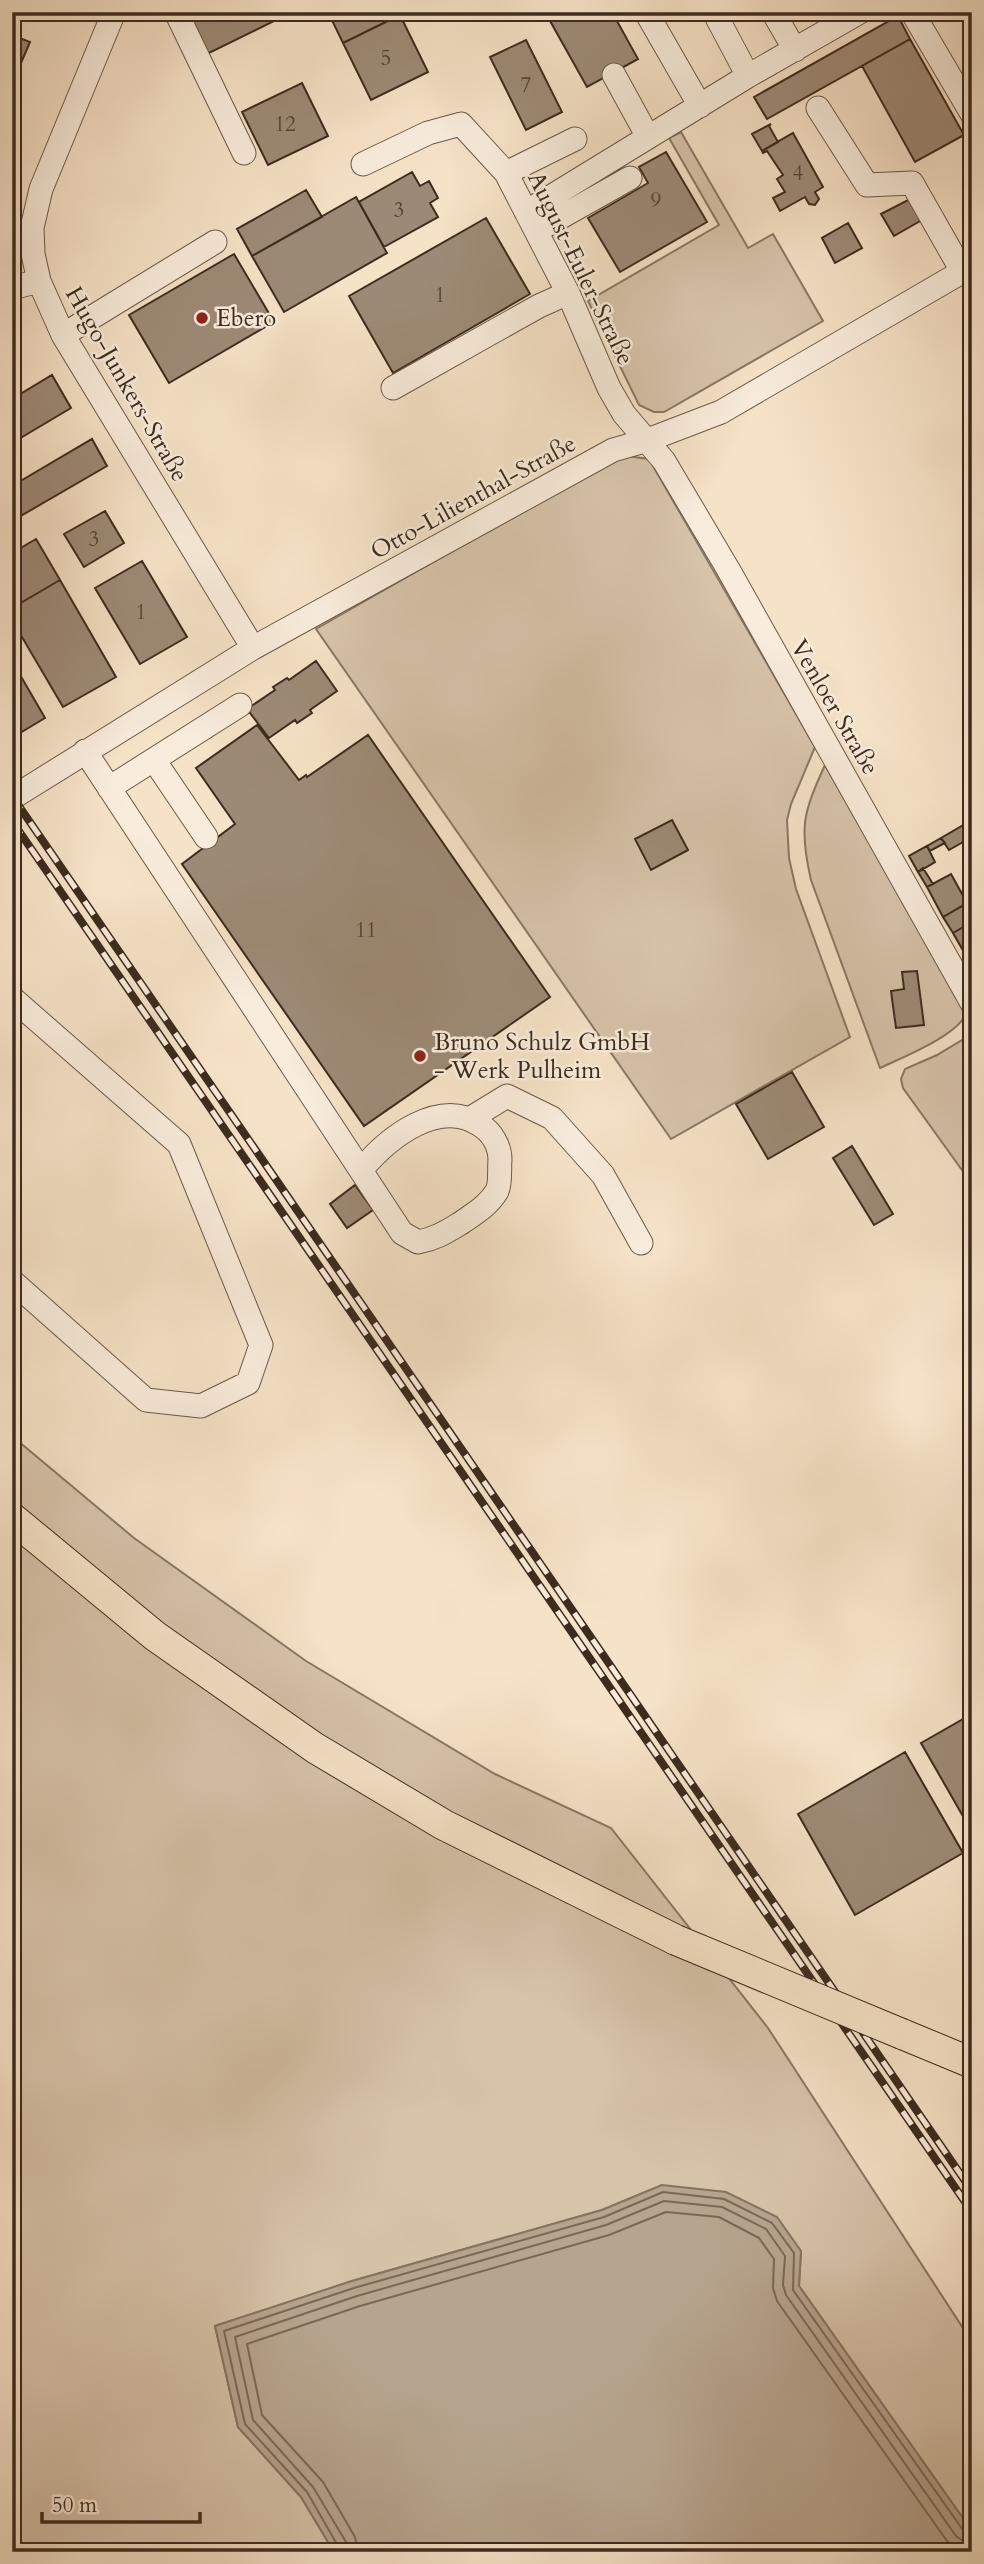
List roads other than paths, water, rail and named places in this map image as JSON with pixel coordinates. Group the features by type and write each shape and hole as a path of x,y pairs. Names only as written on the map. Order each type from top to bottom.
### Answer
{"main road":[{"path":"12,1518 155,1636 315,1748 444,1825 676,1940 972,2063"}],"street":[{"name":"Hugo-Junkers-Straße","path":"114,12 41,189 32,228 33,254 39,281 63,335 253,648"},
{"path":"176,12 244,153"},
{"path":"646,12 700,106"},
{"path":"714,12 748,76"},
{"path":"773,12 795,50"},
{"path":"531,221 648,137 860,12"},
{"path":"912,12 972,114"},
{"path":"614,75 648,137"},
{"path":"818,108 867,185 912,183 967,268"},
{"name":"August-Euler-Straße","path":"363,164 428,133 461,124 506,173 568,293 610,388 624,414 648,440"},
{"path":"506,173 575,139"},
{"path":"531,221 630,178"},
{"path":"63,335 215,242"},
{"name":"Otto-Lilienthal-Straße","path":"12,798 253,648 613,450 648,440 721,412 967,268"},
{"path":"12,288 39,281"},
{"path":"393,388 539,306 568,293"},
{"name":"Venloer Straße","path":"648,440 664,461 728,569 972,1003"},
{"path":"109,788 240,705"},
{"path":"85,751 402,1233 418,1242 434,1240 484,1208 499,1188 500,1152 490,1130 471,1118 448,1115 419,1123 380,1148 362,1169"},
{"path":"154,760 206,836"},
{"path":"12,998 179,1144 261,1345 248,1383 201,1406 146,1400 12,1280"},
{"path":"471,1118 507,1096 552,1118 603,1175 641,1243"}],"water":[{"path":"662,2185 726,2192 777,2217 801,2251 799,2286 972,2531 972,2552 334,2552 301,2497 238,2427 215,2326 352,2281 602,2210"}],"railway":[{"path":"12,796 972,2191"},
{"path":"12,821 972,2212"}],"place":[{"name":"Ebero","path":"202,318"},
{"name":"Bruno Schulz GmbH - Werk Pulheim","path":"420,1056"}]}
